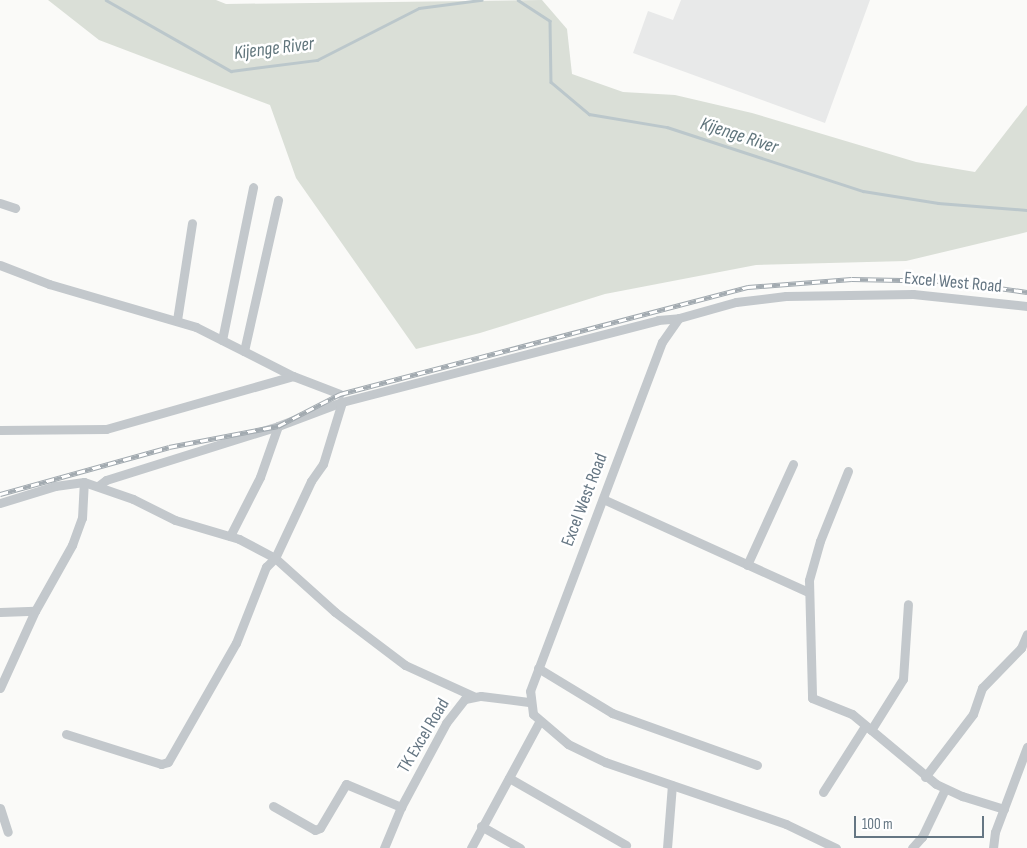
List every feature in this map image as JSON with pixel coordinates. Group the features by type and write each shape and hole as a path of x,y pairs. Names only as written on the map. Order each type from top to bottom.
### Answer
{"street":[{"path":"222,340 253,186"},
{"path":"244,351 278,200"},
{"path":"0,203 15,208"},
{"path":"177,320 192,223"},
{"path":"0,265 48,284 177,320 341,398"},
{"name":"Excel West Road","path":"529,702 538,668 662,342 679,318 736,302 786,296 913,294 1027,306"},
{"path":"98,486 106,480 278,426 341,398 658,320 679,318"},
{"path":"0,430 106,428 292,376"},
{"path":"66,734 161,764 168,762 236,643 266,566 276,558 311,481 323,464 341,398"},
{"path":"230,536 260,477 278,426"},
{"path":"747,565 793,464"},
{"path":"848,471 820,541 808,592 812,698 848,712 925,777 945,789 1004,809"},
{"path":"0,503 55,486 84,482 98,486 175,520 230,536 276,558 335,612 405,666 473,696"},
{"path":"0,688 35,611 78,531 84,482"},
{"path":"603,499 808,592"},
{"path":"823,792 903,678 908,604"},
{"path":"0,612 35,611"},
{"path":"925,777 973,714 982,688 1021,648 1027,634"},
{"path":"538,668 612,713 757,765"},
{"name":"TK Excel Road","path":"384,848 401,807 446,723 465,699 473,696 529,702"},
{"path":"529,702 538,722 557,737 586,753 793,827 836,848"},
{"path":"471,848 538,722"},
{"path":"993,848 1004,809 1027,747"},
{"path":"509,778 626,845"},
{"path":"273,806 315,830 320,828 346,784 401,807"},
{"path":"667,848 672,785"},
{"path":"912,848 922,837 945,789"},
{"path":"0,808 8,832"},
{"path":"481,826 520,848"}],"shaded area":[{"path":"48,0 216,0 226,4 542,0 567,29 572,74 623,92 675,95 752,113 916,162 975,172 1027,105 1027,232 906,261 756,265 605,294 480,333 416,349 296,178 270,105 99,40"},
{"path":"681,0 870,0 825,123 633,53 648,11 673,20"}],"waterway":[{"name":"Kijenge River","path":"106,0 231,71 317,60 419,8 481,0"},
{"name":"Kijenge River","path":"518,0 550,21 551,82 589,114 667,127 863,191 938,203 1027,210"}],"railway":[{"path":"0,494 169,447 278,426 340,394 748,287 852,279 951,281 1027,292"}]}
